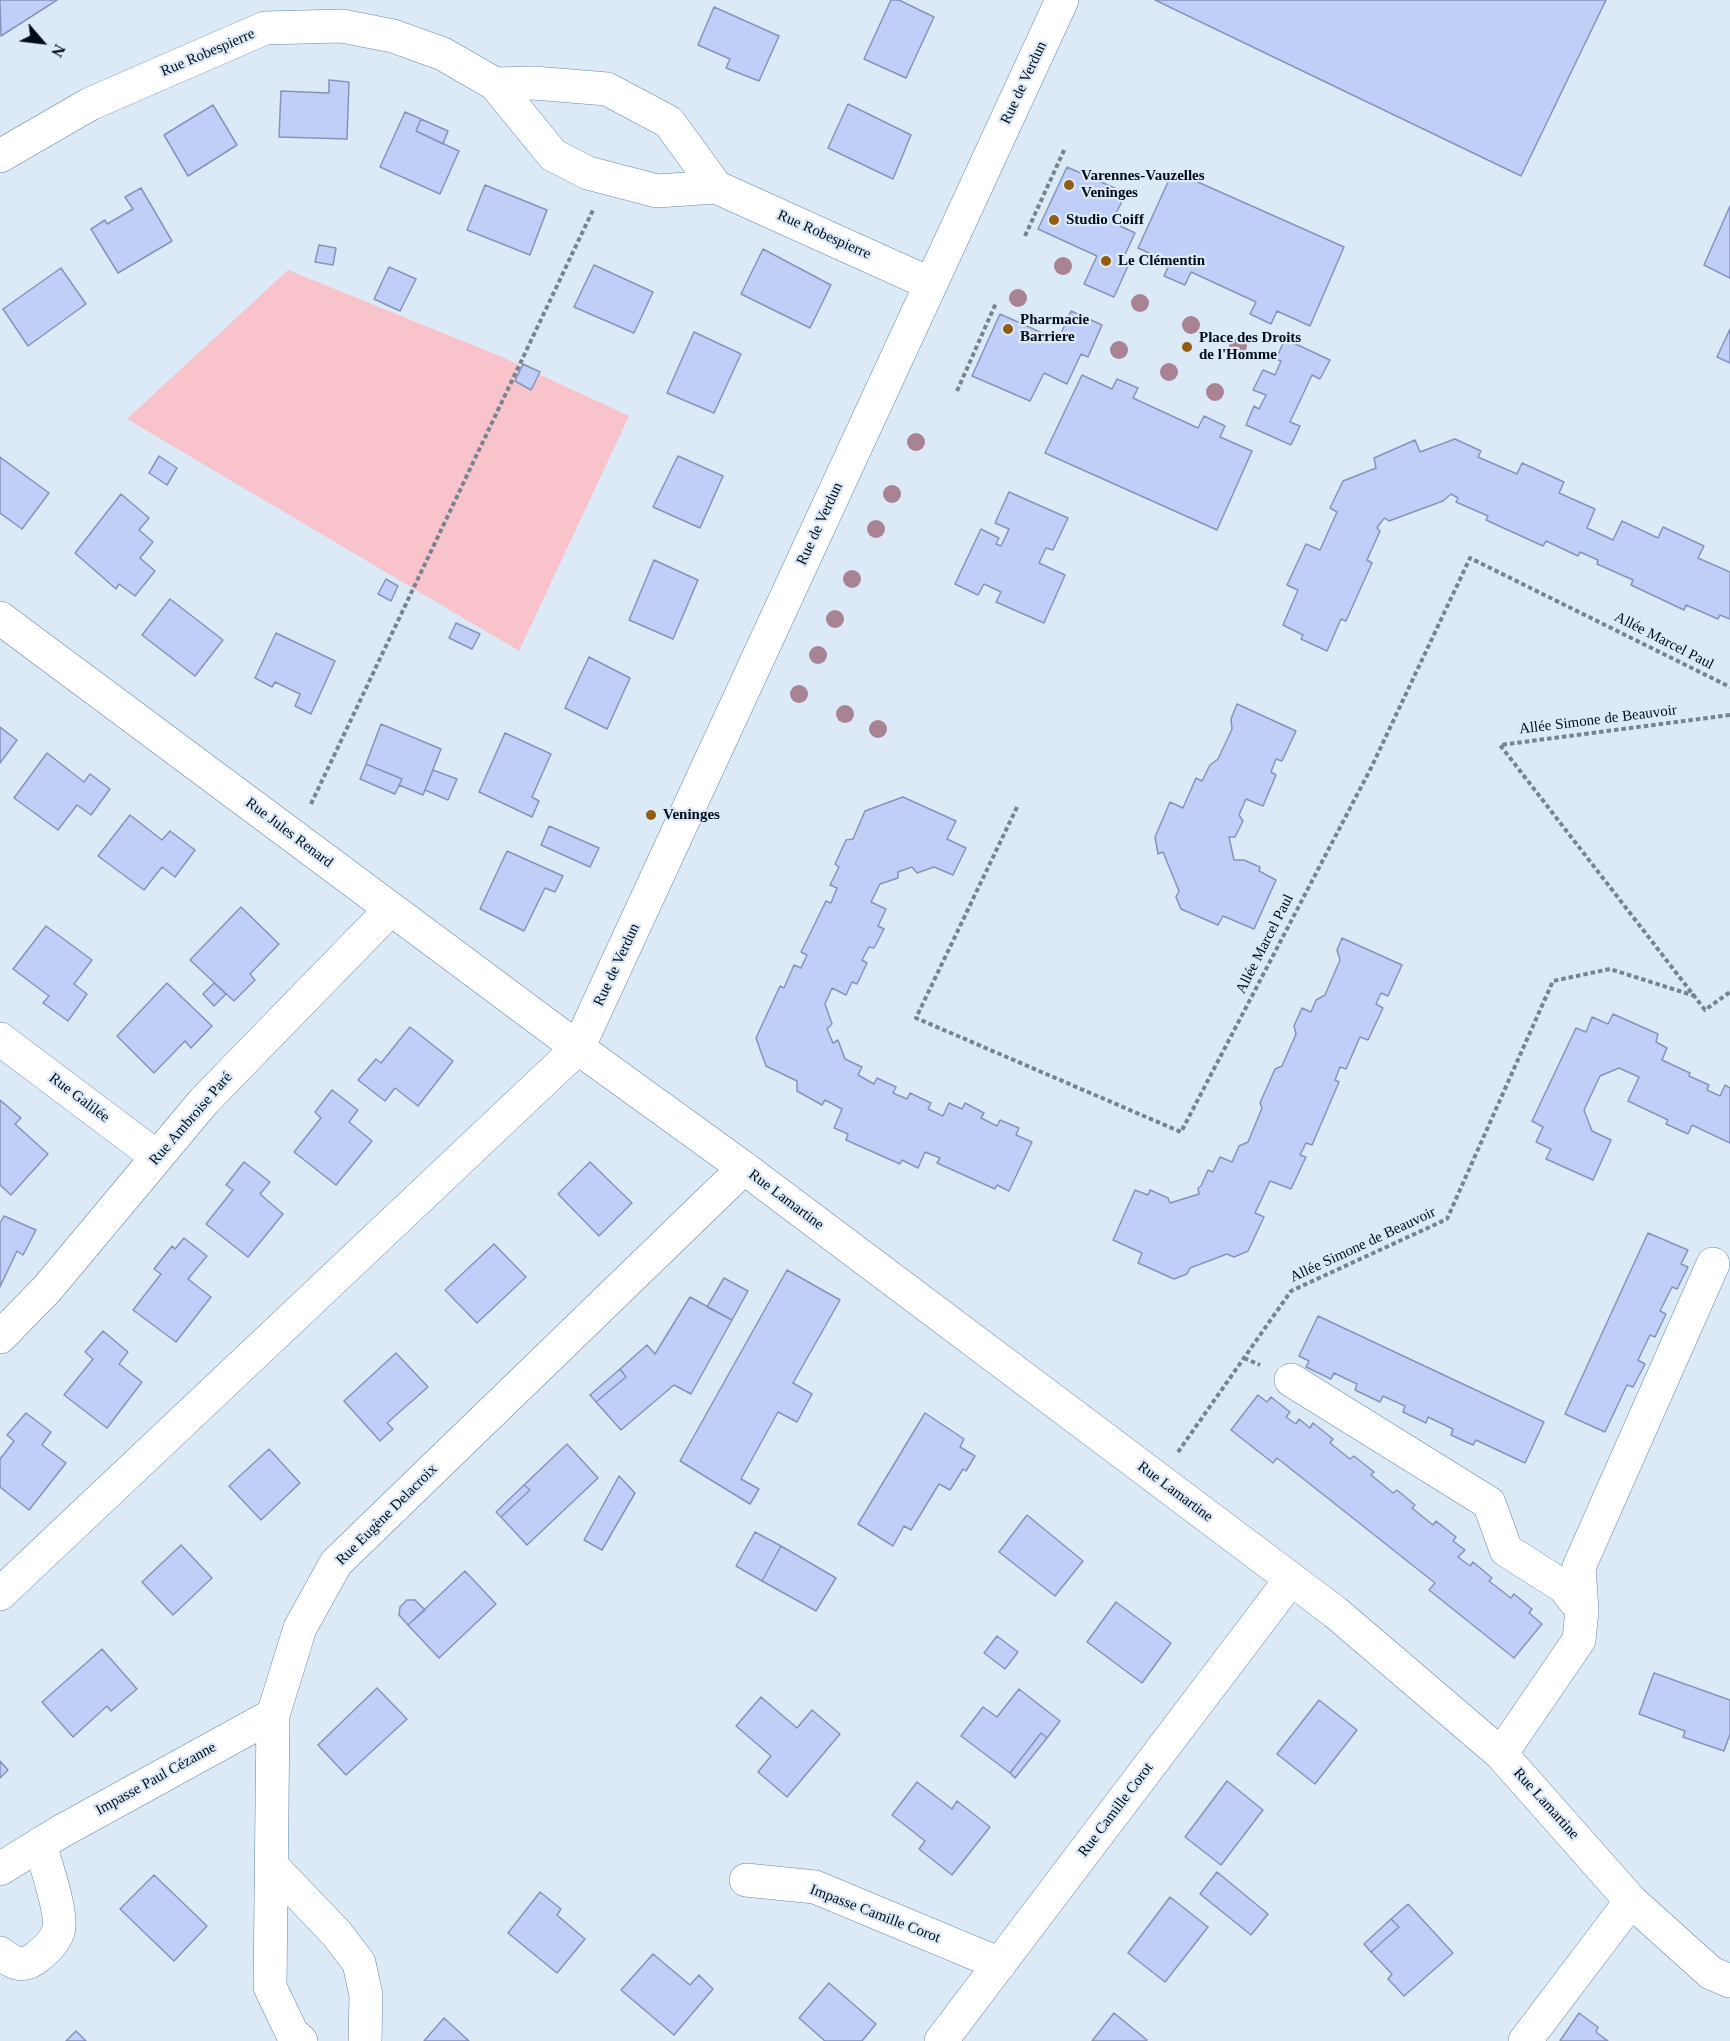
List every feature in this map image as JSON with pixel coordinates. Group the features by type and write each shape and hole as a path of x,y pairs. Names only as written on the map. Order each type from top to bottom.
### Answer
{"street":[{"name":"Rue de Verdun","path":"578,1048 1062,0"},
{"name":"Rue Robespierre","path":"0,156 90,104 265,28 342,26 393,36 443,54 495,84 553,155 588,173 657,191 716,187 931,284"},
{"name":"Rue Robespierre","path":"495,84 534,83 607,89 669,122 716,187"},
{"name":"Rue Jules Renard","path":"0,618 578,1048"},
{"name":"Rue Ambroise Paré","path":"0,1337 47,1289 204,1101 391,909"},
{"name":"Rue Galilée","path":"0,1039 157,1157"},
{"name":"Rue Lamartine","path":"578,1048 744,1168 1335,1612 1501,1755 1631,1901 1711,1973 1730,1981"},
{"path":"0,1594 578,1048"},
{"name":"Rue Eugène Delacroix","path":"301,2041 292,2033 270,1987 273,1715 300,1628 336,1563 744,1168"},
{"path":"1501,1755 1580,1640 1582,1610 1579,1567 1713,1264"},
{"path":"1291,1380 1489,1503 1506,1550 1564,1587 1582,1610"},
{"name":"Rue Camille Corot","path":"941,2041 1291,1579"},
{"name":"Impasse Paul Cézanne","path":"0,1869 39,1844 273,1715"},
{"path":"0,1953 12,1963 28,1963 44,1953 58,1932 59,1915 39,1844"},
{"path":"271,1865 337,1934 358,1963 366,1995 365,2041"},
{"name":"Impasse Camille Corot","path":"746,1880 815,1887 1000,1964"},
{"path":"1525,2041 1631,1901"}],"path":[{"path":"1025,236 1065,147"},
{"path":"295,837 608,178"},
{"path":"957,391 996,303"},
{"name":"Allée Marcel Paul","path":"1017,807 916,1018 1181,1132 1371,768 1470,558 1730,687"},
{"name":"Allée Simone de Beauvoir","path":"1730,715 1500,745 1705,1010 1730,992"},
{"name":"Allée Simone de Beauvoir","path":"1159,1480 1291,1291 1447,1219 1553,981 1610,969 1695,996"}],"shaded area":[{"path":"288,270 502,357 629,416 519,651 127,419"}],"building":[{"path":"0,0 57,0 1,36"},
{"path":"891,0 899,0 934,17 906,78 864,59"},
{"path":"1155,0 1606,0 1521,176"},
{"path":"714,7 779,36 759,81 726,68 730,59 698,45"},
{"path":"329,80 349,82 347,139 279,137 281,91 329,93"},
{"path":"848,104 911,135 893,179 828,148"},
{"path":"213,105 237,145 188,176 164,135"},
{"path":"405,112 421,119 416,131 459,151 440,194 380,167"},
{"path":"421,119 448,131 443,144 416,131"},
{"path":"1067,167 1126,193 1112,222 1135,233 1121,263 1128,266 1114,297 1084,284 1097,256 1038,229"},
{"path":"1173,171 1344,247 1310,326 1277,311 1271,324 1250,314 1256,302 1191,272 1185,285 1164,276 1170,263 1138,248"},
{"path":"485,185 547,210 530,255 467,230"},
{"path":"141,188 172,241 118,273 91,229 105,220 107,224 133,209 125,197"},
{"path":"1730,206 1730,278 1704,265"},
{"path":"319,245 336,248 333,265 315,262"},
{"path":"763,249 831,285 810,328 741,294"},
{"path":"594,265 653,292 634,333 574,307"},
{"path":"389,267 416,279 400,311 374,299"},
{"path":"61,268 86,304 28,346 3,309"},
{"path":"1071,311 1102,325 1088,357 1081,354 1067,384 1044,373 1030,401 972,376 1000,314 1058,340"},
{"path":"1730,329 1730,363 1717,357"},
{"path":"694,332 741,354 714,413 667,393"},
{"path":"1285,339 1330,360 1320,379 1312,375 1290,422 1300,426 1291,445 1246,425 1254,406 1259,409 1266,395 1253,390 1263,370 1275,375 1281,361 1276,359"},
{"path":"523,364 540,372 531,390 515,381"},
{"path":"1082,375 1112,389 1117,379 1138,388 1133,398 1198,428 1204,416 1225,426 1220,437 1252,451 1217,530 1045,453"},
{"path":"1455,439 1481,451 1478,457 1517,474 1522,463 1564,482 1559,493 1595,509 1587,528 1613,540 1622,521 1658,538 1663,527 1704,546 1698,558 1730,572 1730,619 1720,615 1718,619 1686,605 1684,610 1631,585 1633,580 1597,564 1598,560 1580,552 1578,556 1546,541 1543,546 1486,520 1488,516 1456,502 1458,498 1451,494 1443,501 1389,521 1385,518 1381,522 1377,528 1380,531 1367,560 1372,563 1346,621 1341,619 1327,651 1301,639 1303,635 1283,625 1298,590 1287,585 1306,544 1320,550 1337,512 1330,508 1343,481 1376,468 1374,458 1415,440 1420,452"},
{"path":"159,456 177,468 167,485 149,473"},
{"path":"678,456 723,476 700,528 653,507"},
{"path":"0,457 49,493 22,529 0,513"},
{"path":"1009,492 1068,518 1053,550 1046,548 1039,563 1065,575 1044,623 996,602 1001,592 984,584 978,595 955,584 981,529 999,538 996,544 1001,546 1009,529 995,523"},
{"path":"121,494 149,518 139,530 153,542 140,558 155,571 135,596 119,584 116,589 75,553"},
{"path":"654,560 698,580 673,639 629,620"},
{"path":"386,579 398,586 391,601 378,594"},
{"path":"170,599 223,640 195,676 142,635"},
{"path":"456,623 480,634 472,649 449,638"},
{"path":"276,633 335,661 311,714 295,706 300,694 275,682 272,687 255,678"},
{"path":"589,657 630,678 607,729 565,708"},
{"path":"1237,704 1296,731 1282,761 1276,759 1271,772 1276,775 1263,806 1246,799 1239,815 1243,821 1235,837 1229,837 1234,860 1244,860 1260,867 1259,871 1276,880 1254,929 1223,916 1218,925 1181,909 1176,897 1179,891 1163,852 1158,854 1155,837 1170,802 1183,808 1196,778 1202,781 1210,765 1218,759 1232,729 1231,719"},
{"path":"381,724 441,749 423,795 399,785 402,779 366,764"},
{"path":"0,727 17,740 0,763"},
{"path":"505,733 551,754 532,797 539,801 532,817 479,792"},
{"path":"47,753 84,782 90,774 110,789 91,815 77,805 58,830 14,798"},
{"path":"366,764 402,779 395,794 360,779"},
{"path":"433,770 457,779 448,800 425,790"},
{"path":"903,797 956,821 947,839 966,848 953,875 934,867 917,873 912,867 898,872 898,878 880,884 871,902 886,909 878,926 884,929 874,948 869,947 862,960 867,963 857,984 852,982 846,995 832,988 825,1004 832,1024 827,1029 833,1043 838,1040 845,1059 862,1067 858,1075 874,1084 877,1078 896,1087 893,1093 907,1099 910,1093 931,1103 928,1109 943,1116 949,1103 962,1109 965,1103 984,1113 981,1118 997,1126 1000,1120 1019,1128 1016,1135 1032,1142 1009,1191 997,1185 995,1189 937,1163 940,1158 925,1152 918,1168 902,1160 900,1164 846,1140 848,1134 834,1128 842,1109 825,1100 822,1105 797,1091 797,1081 766,1066 756,1038 780,986 784,988 794,965 801,968 807,955 801,952 826,901 831,903 837,888 830,885 839,867 835,864 846,840 853,839 865,811"},
{"path":"130,815 162,840 170,831 195,850 175,877 162,867 144,890 98,856"},
{"path":"549,826 599,848 590,867 541,845"},
{"path":"507,851 563,876 555,892 545,888 524,931 480,909"},
{"path":"241,907 279,944 250,974 255,980 234,1001 190,960"},
{"path":"46,926 92,960 74,984 87,994 68,1021 43,1003 49,996 13,969"},
{"path":"1342,938 1402,965 1388,996 1381,993 1376,1004 1383,1008 1368,1040 1360,1037 1346,1069 1340,1067 1335,1080 1339,1082 1312,1145 1306,1143 1300,1155 1306,1157 1291,1189 1270,1181 1255,1213 1264,1217 1248,1251 1234,1257 1227,1254 1190,1268 1187,1274 1174,1279 1138,1263 1142,1253 1113,1240 1135,1190 1148,1195 1150,1190 1168,1198 1170,1203 1199,1194 1198,1188 1208,1170 1213,1172 1220,1157 1232,1162 1239,1146 1248,1142 1262,1108 1260,1103 1275,1069 1282,1066 1296,1034 1294,1026 1302,1008 1311,1012 1316,1000 1325,995 1340,960 1337,950"},
{"path":"167,983 212,1026 191,1048 185,1041 154,1073 117,1036"},
{"path":"214,983 226,994 214,1006 203,994"},
{"path":"1613,1014 1658,1034 1656,1042 1667,1048 1662,1060 1709,1085 1707,1090 1720,1096 1725,1085 1730,1088 1730,1143 1692,1125 1688,1134 1666,1124 1668,1120 1628,1101 1639,1077 1619,1068 1600,1076 1584,1110 1592,1131 1611,1140 1593,1180 1546,1159 1551,1149 1536,1142 1543,1127 1532,1121 1576,1028 1586,1032 1592,1017 1608,1024"},
{"path":"410,1027 453,1061 418,1106 395,1088 385,1101 358,1080 376,1059 381,1063"},
{"path":"332,1090 358,1110 349,1122 372,1141 336,1185 294,1152 321,1118 315,1112"},
{"path":"0,1100 21,1118 15,1124 48,1154 11,1195 0,1185"},
{"path":"244,1162 270,1182 260,1194 283,1214 248,1257 206,1224 233,1190 226,1185"},
{"path":"590,1162 632,1203 599,1236 558,1194"},
{"path":"4,1216 36,1230 23,1255 17,1251 0,1287 0,1223"},
{"path":"1648,1233 1688,1250 1681,1264 1688,1267 1677,1289 1672,1287 1660,1311 1666,1314 1655,1337 1650,1335 1638,1360 1645,1364 1633,1387 1627,1385 1605,1432 1565,1414"},
{"path":"184,1238 207,1256 188,1279 211,1297 176,1342 133,1310 161,1274 154,1269 172,1246 175,1249"},
{"path":"494,1244 526,1277 477,1323 445,1290"},
{"path":"787,1270 840,1300 793,1383 812,1394 797,1422 778,1412 741,1479 759,1489 750,1504 680,1461"},
{"path":"724,1278 748,1291 732,1320 707,1307"},
{"path":"690,1297 732,1320 691,1394 674,1385 621,1430 596,1402 626,1377 620,1369 647,1345 655,1354"},
{"path":"1318,1316 1544,1422 1525,1463 1476,1440 1473,1445 1451,1435 1453,1429 1428,1417 1426,1423 1403,1412 1405,1406 1383,1396 1380,1402 1355,1390 1357,1384 1334,1373 1331,1379 1306,1367 1309,1361 1299,1356"},
{"path":"103,1331 128,1352 119,1364 142,1382 107,1428 64,1395 93,1359 85,1352"},
{"path":"396,1353 428,1387 387,1423 393,1429 380,1441 344,1401"},
{"path":"620,1369 626,1377 596,1402 590,1395"},
{"path":"1258,1395 1267,1402 1271,1397 1290,1412 1286,1417 1296,1424 1299,1419 1310,1428 1313,1423 1333,1439 1330,1443 1350,1459 1354,1456 1374,1472 1371,1475 1393,1493 1397,1490 1415,1505 1412,1508 1433,1525 1436,1521 1456,1537 1453,1541 1465,1550 1458,1557 1470,1566 1473,1562 1492,1578 1489,1581 1511,1598 1514,1594 1532,1609 1529,1613 1542,1624 1514,1658 1429,1590 1435,1583 1277,1458 1273,1463 1231,1430"},
{"path":"26,1413 51,1432 42,1445 66,1463 29,1510 0,1487 0,1459 14,1441 7,1435"},
{"path":"925,1413 964,1439 960,1447 975,1456 966,1471 963,1469 950,1490 939,1484 911,1530 904,1526 893,1546 858,1524"},
{"path":"567,1444 598,1478 527,1545 501,1517 530,1490 524,1485"},
{"path":"269,1449 300,1483 261,1520 229,1486"},
{"path":"619,1476 635,1493 602,1550 584,1540"},
{"path":"524,1485 530,1490 501,1517 496,1512"},
{"path":"1027,1515 1083,1561 1055,1596 999,1552"},
{"path":"755,1532 781,1546 762,1581 736,1566"},
{"path":"181,1545 212,1578 173,1615 142,1582"},
{"path":"781,1546 836,1578 816,1611 762,1581"},
{"path":"465,1571 496,1604 439,1658 408,1625"},
{"path":"407,1600 415,1600 425,1610 408,1625 399,1615 400,1607"},
{"path":"1116,1602 1171,1643 1142,1683 1087,1642"},
{"path":"997,1636 1018,1652 1005,1669 984,1653"},
{"path":"102,1649 137,1689 111,1711 107,1706 73,1737 42,1702"},
{"path":"1654,1673 1730,1700 1730,1734 1724,1751 1683,1737 1685,1731 1639,1714"},
{"path":"377,1688 407,1719 346,1775 318,1745"},
{"path":"1019,1689 1060,1721 1047,1738 1041,1733 1010,1773 961,1736 983,1707 997,1717"},
{"path":"761,1697 797,1728 812,1710 840,1734 787,1797 758,1772 771,1756 736,1726"},
{"path":"1319,1700 1357,1730 1315,1784 1277,1754"},
{"path":"1041,1733 1047,1738 1015,1778 1010,1773"},
{"path":"0,1761 8,1770 0,1778"},
{"path":"1227,1781 1263,1810 1221,1865 1185,1837"},
{"path":"917,1782 952,1809 957,1801 990,1827 952,1875 919,1849 925,1841 892,1815"},
{"path":"1217,1872 1268,1914 1251,1935 1200,1894"},
{"path":"154,1875 207,1926 174,1961 120,1909"},
{"path":"540,1892 561,1909 557,1915 585,1939 557,1973 508,1933"},
{"path":"1170,1897 1208,1927 1165,1982 1128,1953"},
{"path":"1408,1904 1453,1953 1404,1996 1388,1979 1392,1974 1371,1952 1399,1927 1391,1919"},
{"path":"1391,1919 1399,1927 1371,1952 1364,1944"},
{"path":"653,1954 690,1985 699,1975 713,1989 674,2035 621,1990"},
{"path":"829,1983 876,2024 862,2041 825,2041 799,2018"},
{"path":"1114,2013 1147,2040 1092,2041"},
{"path":"1579,2013 1598,2027 1596,2032 1608,2041 1560,2041"},
{"path":"444,2018 469,2041 424,2041"},
{"path":"76,2031 86,2041 66,2041"}],"place":[{"name":"Varennes-Vauzelles Veninges","path":"1069,185"},
{"name":"Studio Coiff","path":"1054,220"},
{"name":"Le Clémentin","path":"1106,261"},
{"name":"Pharmacie Barriere","path":"1008,329"},
{"name":"Place des Droits de l'Homme","path":"1187,347"},
{"name":"Veninges","path":"651,815"}]}
